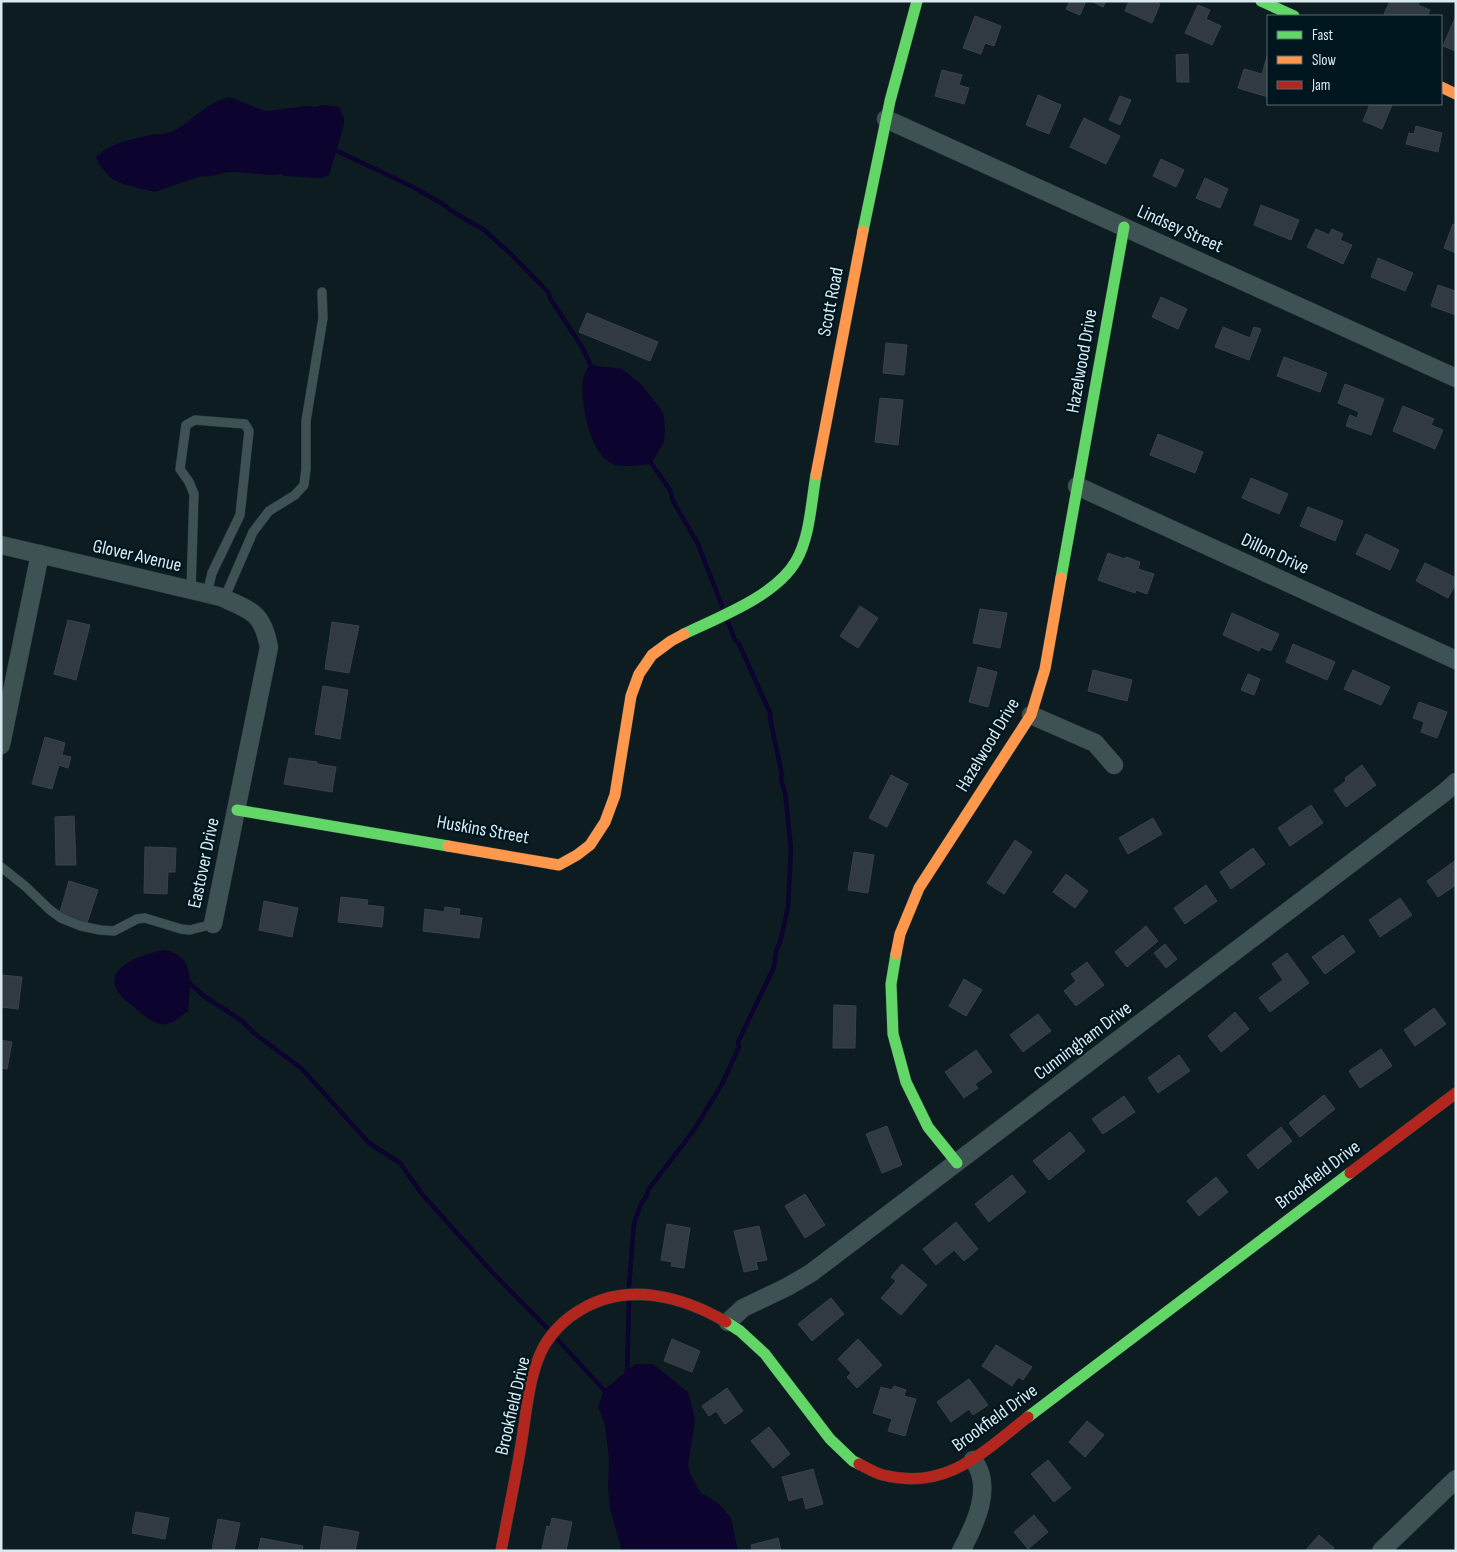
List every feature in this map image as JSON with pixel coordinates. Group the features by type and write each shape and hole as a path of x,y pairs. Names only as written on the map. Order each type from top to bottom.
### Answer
{"street":[{"name":"Scott Road","path":"760,596 781,581 796,561 805,536 865,215 907,32 917,1"},
{"path":"1261,1 1294,11"},
{"path":"1442,87 1456,94"},
{"name":"Lindsey Street","path":"886,119 1456,378"},
{"name":"Hazelwood Drive","path":"956,1163 928,1127 906,1082 893,1034 891,984 900,934 919,888 1031,715 1045,669 1124,227"},
{"name":"Dillon Drive","path":"1077,486 1456,660"},
{"name":"Glover Avenue","path":"1,545 208,594 246,608 259,618 266,628 269,647 237,810"},
{"path":"1,745 40,554"},
{"name":"Huskins Street","path":"237,810 559,865 584,850 603,828 617,786 631,696 639,674 652,655 671,642 760,596"},
{"path":"1031,715 1095,743 1114,765"},
{"name":"Cunningham Drive","path":"728,1322 743,1308 787,1288 811,1272 1323,886 1456,782"},
{"name":"Eastover Drive","path":"213,924 237,810"},
{"name":"Brookfield Drive","path":"501,1551 534,1377 544,1347 564,1322 590,1304 621,1294 664,1297 698,1307 728,1322 756,1344 830,1439 853,1461 882,1475 914,1480 946,1474 973,1460 1078,1378 1456,1093"},
{"path":"961,1551 972,1532 983,1492 983,1479 973,1460"},
{"path":"1381,1551 1456,1479"}],"lane":[{"path":"208,594 269,511 295,494 304,485 306,421 323,318 322,292"},
{"path":"195,420 245,424 249,431 240,515 212,573 208,594 194,494 189,482 180,469 186,425 195,420"},
{"path":"1,867 26,886 50,910 61,918 80,926 100,930 114,930 146,918 190,930 213,924"}],"shaded area":[{"path":"229,97 266,111 322,105 339,107 344,118 344,125 329,175 321,178 229,172 212,176 201,176 155,192 123,184 112,179 99,164 96,157 116,144 171,132 207,107"},
{"path":"589,365 622,369 642,385 660,408 664,416 664,442 651,464 630,466 613,464 602,456 596,447 587,424 582,388 583,379"},
{"path":"164,950 175,953 182,958 187,965 190,982 188,1011 168,1024 157,1023 143,1015 120,994 116,988 115,980 117,973 130,962 139,957"},
{"path":"635,1364 653,1364 688,1392 695,1421 688,1465 691,1476 701,1493 719,1504 731,1518 738,1551 622,1551 610,1509 608,1486 609,1459 605,1425 598,1407 604,1390"}],"building":[{"path":"1070,1 1086,1 1080,15 1066,9"},
{"path":"1091,1 1106,1 1103,7"},
{"path":"1129,1 1154,1 1160,4 1152,23 1125,11"},
{"path":"1390,1 1420,1 1418,5 1430,10 1428,15 1384,14"},
{"path":"1198,5 1210,10 1206,19 1221,26 1212,45 1185,33"},
{"path":"975,16 1001,26 994,46 985,43 981,54 963,48"},
{"path":"1456,18 1456,51 1443,46"},
{"path":"1188,54 1189,82 1177,82 1176,55"},
{"path":"1267,56 1267,97 1238,88 1244,69 1262,74"},
{"path":"942,70 962,75 959,85 969,88 964,104 935,96"},
{"path":"1038,95 1061,105 1049,134 1026,125"},
{"path":"1120,96 1131,100 1120,125 1109,120"},
{"path":"1370,105 1392,105 1382,129 1363,121"},
{"path":"1084,118 1120,136 1106,164 1070,147"},
{"path":"1416,126 1442,133 1438,152 1406,144 1409,133 1414,134"},
{"path":"1161,159 1184,170 1176,187 1153,176"},
{"path":"1205,178 1228,189 1220,208 1196,198"},
{"path":"1261,205 1299,220 1291,240 1254,225"},
{"path":"1453,224 1456,225 1456,253 1444,248"},
{"path":"1316,229 1329,235 1332,229 1343,234 1340,240 1352,245 1343,264 1307,247"},
{"path":"1378,258 1413,273 1405,291 1371,277"},
{"path":"1438,285 1456,290 1456,315 1431,306"},
{"path":"1161,297 1187,309 1178,329 1152,317"},
{"path":"587,313 658,342 650,361 579,332"},
{"path":"1223,327 1250,338 1254,327 1261,329 1249,360 1215,347"},
{"path":"886,343 907,345 904,375 883,373"},
{"path":"1284,357 1327,373 1320,392 1277,376"},
{"path":"1345,384 1384,399 1371,435 1346,426 1350,415 1357,418 1359,412 1338,403"},
{"path":"880,398 903,400 898,445 875,442"},
{"path":"1403,406 1434,419 1431,425 1443,430 1435,449 1393,431"},
{"path":"1158,434 1203,452 1195,473 1150,455"},
{"path":"1251,478 1288,494 1279,514 1242,498"},
{"path":"1308,507 1343,521 1335,541 1300,526"},
{"path":"1366,534 1399,550 1390,570 1356,554"},
{"path":"1108,553 1140,562 1138,569 1154,574 1147,594 1136,590 1135,593 1098,580"},
{"path":"1425,563 1456,578 1456,583 1448,598 1416,581"},
{"path":"860,606 878,618 858,648 840,636"},
{"path":"980,609 1007,613 1000,648 973,643"},
{"path":"1232,613 1279,634 1271,651 1261,647 1259,651 1223,635"},
{"path":"68,620 90,625 76,680 54,674"},
{"path":"332,622 359,626 349,673 325,669"},
{"path":"1293,644 1335,662 1327,680 1286,662"},
{"path":"978,667 997,672 988,707 969,702"},
{"path":"1093,670 1132,680 1127,701 1088,691"},
{"path":"1353,670 1390,687 1381,705 1344,689"},
{"path":"1248,674 1260,679 1254,695 1241,690"},
{"path":"323,686 348,690 340,739 315,734"},
{"path":"1419,702 1447,712 1437,738 1421,732 1424,722 1413,718"},
{"path":"45,737 65,743 62,755 71,757 68,768 59,765 52,789 32,784"},
{"path":"289,758 336,767 332,792 284,784"},
{"path":"1362,765 1376,785 1346,807 1334,790 1346,781 1345,778"},
{"path":"891,775 908,784 887,827 869,818"},
{"path":"1311,805 1323,823 1290,846 1278,828"},
{"path":"74,816 76,865 56,865 55,817"},
{"path":"1153,818 1162,834 1128,854 1119,838"},
{"path":"1015,840 1032,852 1004,894 987,883"},
{"path":"145,847 176,848 175,872 168,872 167,894 144,893"},
{"path":"1253,848 1265,864 1231,889 1220,872"},
{"path":"854,852 874,855 868,893 848,890"},
{"path":"1456,860 1456,885 1438,897 1427,881"},
{"path":"1066,874 1088,891 1075,908 1053,892"},
{"path":"69,881 98,890 87,923 59,915"},
{"path":"1206,885 1217,901 1185,924 1174,908"},
{"path":"341,897 368,900 367,905 384,907 382,927 338,922"},
{"path":"1400,898 1412,915 1380,937 1369,920"},
{"path":"264,901 298,908 292,937 259,930"},
{"path":"445,907 460,909 459,915 482,918 479,938 423,931 425,909 444,912"},
{"path":"1146,926 1158,941 1127,967 1115,952"},
{"path":"1343,935 1355,952 1325,974 1312,957"},
{"path":"1165,944 1177,959 1166,968 1154,953"},
{"path":"1287,953 1309,983 1270,1012 1259,998 1283,980 1272,964"},
{"path":"1087,962 1104,985 1076,1006 1064,991 1076,981 1071,974"},
{"path":"1,975 22,977 18,1009 1,1007"},
{"path":"964,979 982,990 966,1016 949,1006"},
{"path":"834,1005 856,1006 855,1048 833,1048"},
{"path":"1434,1008 1446,1024 1415,1046 1404,1030"},
{"path":"1235,1012 1249,1029 1221,1052 1208,1036"},
{"path":"1038,1014 1051,1031 1023,1052 1010,1035"},
{"path":"1,1040 12,1042 7,1069 1,1068"},
{"path":"1381,1049 1392,1066 1360,1088 1349,1071"},
{"path":"976,1050 992,1072 975,1084 978,1088 964,1098 945,1072"},
{"path":"1179,1055 1190,1071 1158,1093 1148,1078"},
{"path":"1324,1095 1335,1109 1300,1137 1289,1123"},
{"path":"1124,1096 1135,1112 1103,1134 1092,1119"},
{"path":"887,1126 902,1165 882,1173 866,1134"},
{"path":"1281,1127 1292,1141 1258,1169 1247,1155"},
{"path":"1070,1132 1085,1151 1049,1180 1033,1161"},
{"path":"1012,1175 1026,1192 989,1222 975,1204"},
{"path":"1216,1177 1228,1192 1199,1216 1187,1201"},
{"path":"805,1194 825,1225 805,1238 785,1206"},
{"path":"956,1222 978,1249 964,1261 954,1250 936,1265 923,1249"},
{"path":"667,1224 690,1228 684,1268 671,1266 672,1262 661,1260"},
{"path":"759,1226 767,1260 756,1262 758,1269 744,1272 734,1231"},
{"path":"902,1264 927,1285 901,1315 881,1298 896,1281 891,1277"},
{"path":"831,1298 844,1314 812,1341 798,1324"},
{"path":"672,1339 700,1351 692,1372 664,1361"},
{"path":"858,1339 882,1365 857,1388 847,1377 851,1373 838,1359"},
{"path":"996,1345 1032,1367 1023,1380 1018,1377 1012,1386 982,1366"},
{"path":"969,1379 988,1405 973,1415 969,1409 951,1422 937,1402"},
{"path":"894,1386 906,1390 904,1396 916,1399 905,1436 888,1431 892,1419 873,1413 881,1387 892,1390"},
{"path":"727,1388 743,1411 725,1424 716,1411 709,1416 702,1406"},
{"path":"1087,1421 1104,1435 1085,1457 1069,1442"},
{"path":"769,1427 790,1454 773,1468 751,1441"},
{"path":"1048,1460 1071,1488 1054,1502 1031,1474"},
{"path":"813,1469 823,1504 806,1509 803,1497 789,1501 782,1477"},
{"path":"136,1512 169,1518 165,1539 132,1533"},
{"path":"1034,1515 1048,1532 1028,1549 1014,1532"},
{"path":"552,1518 572,1522 566,1551 542,1549 547,1526 550,1527"},
{"path":"218,1519 240,1523 234,1551 212,1549"},
{"path":"324,1526 359,1532 355,1551 320,1551"},
{"path":"1319,1535 1334,1548 1332,1551 1305,1551"},
{"path":"261,1538 303,1546 302,1551 258,1551"},
{"path":"778,1538 781,1551 752,1551 751,1545"}],"waterway":[{"path":"333,149 413,187 484,230 511,254 548,292 582,347 592,368"},
{"path":"649,460 670,490 673,501 698,544 722,606"},
{"path":"629,1286 634,1224 640,1206 648,1190 694,1130 722,1084 739,1047 738,1042 774,967 776,951 788,907 791,848 785,792 781,780 782,775 770,718 771,715 727,620"},
{"path":"186,980 204,996 242,1021 255,1034 301,1068 369,1143 400,1163 422,1194 492,1272 547,1328"},
{"path":"627,1376 629,1302"},
{"path":"558,1340 604,1390 608,1391"}],"traffic: fast":[{"path":"863,231 890,101 917,1"},
{"path":"1261,1 1292,15"},
{"path":"1061,578 1124,227"},
{"path":"684,634 746,604 775,585 787,573 801,552 809,520 816,475"},
{"path":"237,810 448,846"},
{"path":"896,954 891,984 893,1034 906,1082 928,1127 957,1163"},
{"path":"1028,1417 1350,1173"},
{"path":"726,1322 740,1331 765,1354 830,1439 853,1461 859,1464"}],"traffic: slow":[{"path":"1442,87 1456,94"},
{"path":"816,475 863,231"},
{"path":"896,954 900,934 919,888 1031,715 1045,669 1061,578"},
{"path":"448,846 559,865 590,845 605,822 615,795 631,696 639,674 652,655 684,634"}],"traffic: jam":[{"path":"1350,1173 1456,1093"},
{"path":"501,1551 535,1368 544,1346 560,1325 582,1309 600,1301 636,1294 673,1299 691,1305 726,1322"},
{"path":"859,1464 880,1474 905,1479 926,1478 944,1473 962,1466 979,1455 1028,1417"}]}
